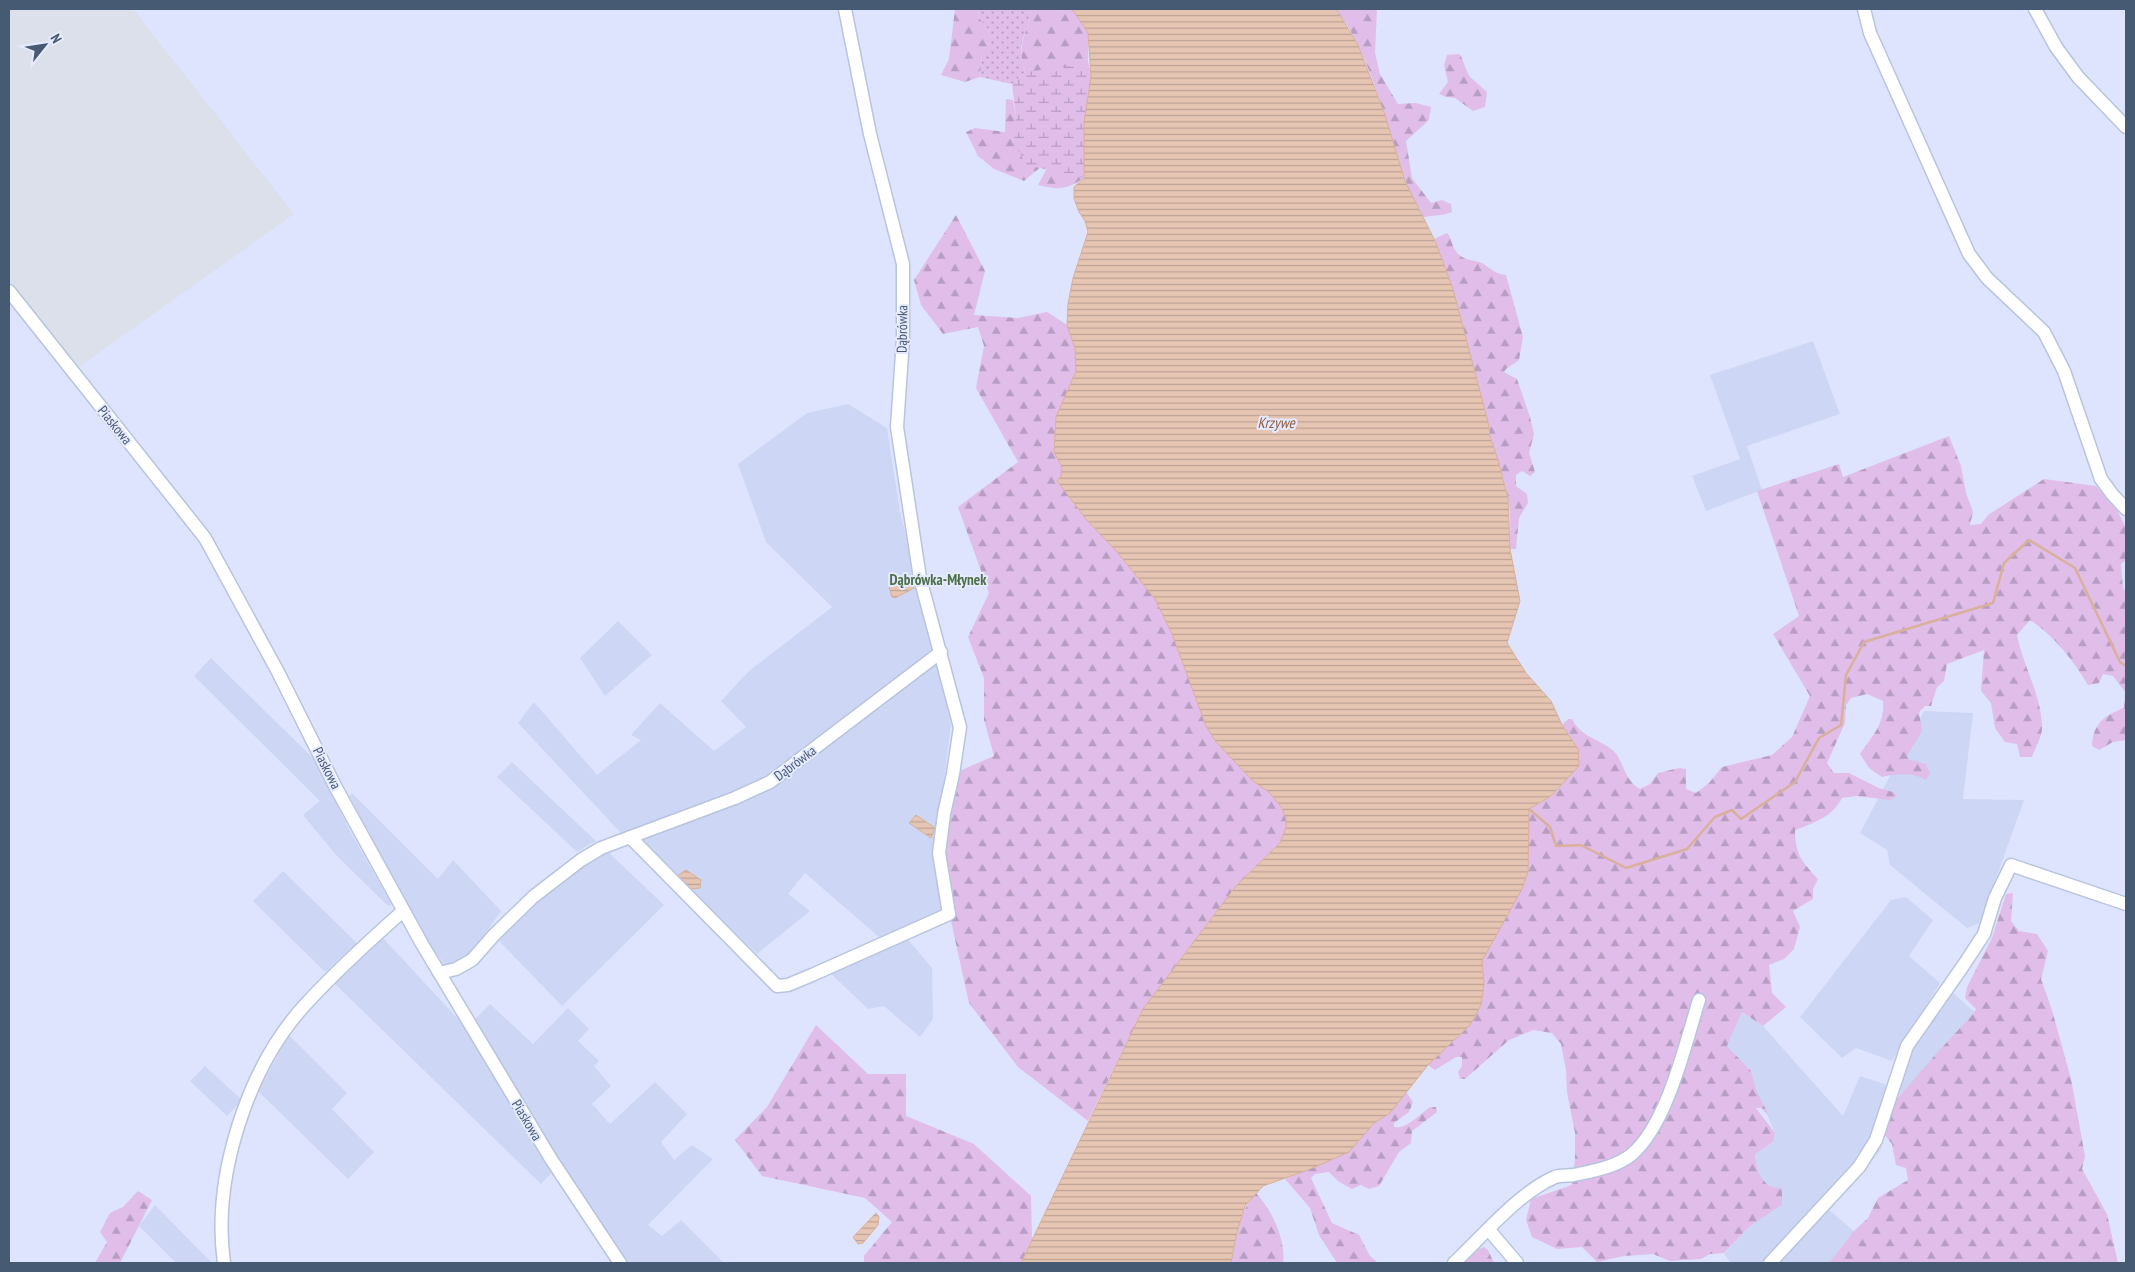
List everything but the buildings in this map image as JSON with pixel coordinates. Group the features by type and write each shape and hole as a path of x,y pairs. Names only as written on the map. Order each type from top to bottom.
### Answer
{"street":[{"name":"Dąbrówka","path":"630,838 777,986 788,985 950,914 939,853 960,727 920,578 897,427 903,339 903,264 870,134 845,9"},
{"path":"1864,9 1870,33 1969,254 1986,278 2044,332 2064,371 2101,479 2126,509"},
{"path":"2035,9 2056,47 2078,77 2126,127"},
{"name":"Piaskowa","path":"9,291 205,538 403,911 551,1159 620,1263"},
{"name":"Dąbrówka","path":"439,973 456,969 472,960 494,935 533,897 581,860 602,848 735,798 770,782 941,652"},
{"path":"1770,1263 1858,1167 1876,1140 1907,1046 1984,934 1995,898 2011,865 2126,904"},
{"path":"224,1263 221,1242 223,1204 229,1158 244,1107 285,1031 304,1006 352,957 403,911"},
{"path":"1454,1263 1511,1207 1535,1188 1557,1176 1571,1176 1604,1168 1630,1156 1648,1136 1662,1110 1699,1000"},
{"path":"1489,1230 1518,1263"}],"shaded area":[{"path":"9,9 133,9 294,214 79,367 9,279"},
{"path":"1813,341 1840,414 1747,446 1762,490 1706,511 1692,476 1740,459 1710,375"},
{"path":"848,404 887,428 900,512 934,647 951,725 935,852 946,911 880,938 805,873 788,894 810,911 757,954 638,840 621,833 518,723 534,702 597,775 641,740 631,735 660,703 714,751 746,727 721,701 749,671 832,607 766,542 738,464 807,413"},
{"path":"618,621 652,655 605,696 580,658"},
{"path":"211,658 315,760 349,829 392,905 388,906 336,855 303,815 320,801 194,676"},
{"path":"1924,711 1973,713 1963,799 2024,800 1980,923 1967,928 1890,865 1887,850 1860,833"},
{"path":"512,762 596,841 577,852 497,777"},
{"path":"353,794 438,879 453,860 501,911 479,943 462,963 445,965 419,930 349,795"},
{"path":"606,850 664,905 562,1006 499,941 505,931 558,883"},
{"path":"283,871 357,943 325,972 253,901"},
{"path":"1906,897 1933,920 1909,956 1940,983 1892,1061 1856,1048 1842,1058 1800,1017 1891,900"},
{"path":"905,936 932,968 933,1019 920,1037 884,1006 868,1009 828,971"},
{"path":"383,938 460,1021 553,1171 541,1184 334,983"},
{"path":"1953,993 1977,1014 1897,1098 1916,1041"},
{"path":"490,1004 533,1044 568,1008 589,1029 578,1041 599,1061 594,1066 611,1086 592,1104 610,1124 655,1082 687,1114 661,1142 674,1160 692,1145 713,1159 648,1225 662,1236 681,1220 724,1263 625,1263 599,1226 473,1021"},
{"path":"1742,1012 1763,1026 1843,1116 1860,1076 1885,1084 1890,1107 1881,1149 1829,1210 1854,1231 1829,1263 1731,1263 1724,1254 1749,1227 1782,1205 1775,1189 1762,1180 1756,1164 1755,1154 1773,1142 1775,1133 1756,1089 1751,1071 1727,1046"},
{"path":"289,1035 347,1093 332,1109 374,1152 348,1179 258,1091"},
{"path":"205,1066 242,1100 227,1116 190,1081"},
{"path":"155,1205 212,1263 176,1263 139,1226"}],"green space":[{"path":"955,9 978,9 979,18 990,32 991,48 982,54 980,77 965,82 941,75 949,59"},
{"path":"978,9 1031,9 1021,47 1025,72 1012,84 980,77 982,54 990,32 979,18"},
{"path":"1031,9 1072,9 1088,33 1088,62 1091,77 1084,122 1084,178 1062,188 1038,185 1046,170 1062,165 1041,79 1025,72 1022,63 1023,40"},
{"path":"1336,9 1377,9 1375,53 1380,74 1398,104 1416,103 1431,107 1429,120 1406,141 1412,178 1431,203 1442,200 1451,204 1452,212 1424,217 1407,184 1369,69 1349,28"},
{"path":"1459,54 1469,76 1487,92 1485,107 1473,111 1455,98 1439,94 1448,82 1444,65 1447,55"},
{"path":"1088,62 1091,77 1084,122 1084,178 1026,165 1014,142 1016,117 1012,84 1025,72"},
{"path":"1006,99 1013,100 1016,117 1042,166 1024,181 994,169 978,156 966,132 975,128 1005,132"},
{"path":"956,215 985,271 974,315 1018,318 1047,312 1067,325 1075,348 1076,371 1056,417 1054,452 1062,467 1061,476 1086,519 1118,553 1155,599 1172,634 1206,726 1216,742 1253,781 1269,791 1282,808 1286,819 1286,827 1280,843 1236,886 1143,1009 1088,1121 1018,1067 969,1003 951,921 954,917 944,845 957,772 994,756 984,720 984,678 968,637 989,593 958,507 1018,462 976,388 984,346 978,327 943,334 921,305 914,280"},
{"path":"1447,233 1455,250 1461,257 1482,263 1495,272 1506,275 1523,337 1519,360 1504,372 1517,379 1534,434 1529,453 1535,472 1530,476 1522,471 1516,475 1516,486 1527,494 1528,503 1519,518 1516,549 1510,549 1510,510 1504,479 1492,441 1453,289 1434,239"},
{"path":"1949,436 1961,466 1966,493 1973,512 1970,525 1981,524 1988,515 2044,479 2096,486 2117,510 2126,528 2126,560 2121,564 2123,587 2126,593 2126,740 2113,742 2099,750 2092,746 2095,731 2101,721 2124,708 2125,692 2113,676 2103,674 2099,683 2088,685 2062,649 2047,633 2030,620 2017,635 2036,693 2041,716 2042,731 2032,757 2020,757 2017,744 2005,742 1995,728 1991,703 1981,691 1984,650 1947,664 1944,681 1937,687 1931,706 1925,706 1919,712 1922,731 1908,754 1908,759 1926,764 1930,773 1926,780 1910,775 1882,777 1869,768 1860,754 1880,723 1883,701 1867,694 1851,698 1846,705 1845,723 1827,763 1834,773 1849,773 1879,788 1893,792 1897,796 1890,800 1857,796 1842,798 1828,815 1795,830 1796,845 1800,857 1818,879 1813,889 1813,899 1793,911 1800,927 1794,949 1784,959 1769,965 1772,993 1786,1007 1763,1026 1742,1012 1727,1046 1751,1071 1756,1089 1769,1116 1761,1108 1756,1108 1775,1133 1773,1142 1755,1154 1759,1172 1765,1182 1775,1188 1782,1188 1782,1205 1749,1227 1724,1253 1710,1254 1701,1259 1670,1261 1653,1254 1624,1256 1597,1262 1582,1247 1557,1249 1532,1237 1526,1220 1531,1199 1572,1185 1575,1133 1567,1092 1566,1070 1561,1044 1552,1033 1533,1030 1509,1040 1465,1079 1460,1079 1458,1072 1462,1066 1462,1057 1456,1057 1435,1070 1428,1065 1470,1025 1484,984 1482,961 1491,941 1528,832 1529,809 1551,796 1579,766 1578,749 1562,725 1568,719 1572,719 1585,734 1611,749 1630,780 1640,789 1650,784 1658,773 1679,768 1686,769 1686,789 1696,793 1709,783 1722,767 1772,755 1792,737 1810,696 1773,634 1799,616 1757,491 1839,464 1843,477"},
{"path":"2013,893 2011,921 2019,931 2037,934 2048,951 2041,979 2052,1010 2071,1079 2085,1156 2082,1169 2107,1214 2118,1263 1829,1263 1854,1231 1868,1218 1878,1198 1908,1180 1906,1168 1896,1165 1892,1144 1883,1133 1890,1107 1976,1009 1965,998 1967,987 1992,938 2006,894"},
{"path":"816,1025 868,1074 906,1074 906,1116 974,1144 1031,1196 1032,1240 1021,1263 864,1263 864,1256 892,1222 865,1198 762,1176 735,1140 767,1107"},
{"path":"1406,1092 1413,1102 1409,1112 1394,1123 1394,1127 1408,1124 1430,1107 1436,1107 1437,1112 1412,1131 1411,1143 1399,1152 1379,1186 1369,1189 1361,1185 1352,1189 1338,1181 1329,1172 1315,1174 1311,1178 1332,1223 1359,1235 1370,1256 1378,1263 1337,1263 1319,1235 1310,1208 1285,1179 1349,1152 1374,1123 1390,1113"},
{"path":"138,1191 152,1200 120,1263 95,1263 107,1242 100,1232 110,1213 123,1207"},
{"path":"1256,1193 1277,1226 1282,1245 1283,1263 1231,1263 1241,1218 1249,1201"},
{"path":"1484,1247 1488,1250 1494,1263 1464,1263 1479,1249"}],"water":[{"name":"Krzywe","path":"1072,9 1336,9 1358,45 1385,115 1405,181 1436,243 1453,289 1490,436 1508,498 1510,549 1520,601 1507,643 1526,673 1551,701 1562,725 1578,749 1579,766 1551,796 1529,809 1528,872 1522,889 1482,961 1484,984 1481,1005 1470,1025 1428,1065 1390,1113 1374,1123 1349,1152 1308,1170 1263,1186 1245,1206 1237,1232 1231,1263 1021,1263 1143,1009 1236,886 1280,843 1286,827 1286,819 1282,808 1269,792 1253,781 1216,742 1206,726 1172,634 1155,599 1118,553 1086,519 1057,481 1061,476 1062,467 1054,452 1056,417 1076,371 1075,348 1067,325 1068,304 1073,278 1088,232 1074,198 1074,187 1084,178 1084,122 1091,77 1088,33"},
{"path":"909,577 914,588 895,598 892,597 889,587"},
{"path":"916,815 935,828 931,838 909,823"},
{"path":"686,870 701,880 700,888 690,889 678,880 677,876"},
{"path":"876,1213 879,1217 878,1225 863,1243 858,1244 853,1237"}],"waterway":[{"path":"1529,809 1550,827 1556,846 1581,845 1626,868 1687,849 1715,817 1732,810 1741,819 1795,782 1819,738 1841,725 1846,675 1864,642 1993,603 2004,563 2029,540 2075,568 2120,662 2126,666"}],"district":[{"name":"Dąbrówka-Młynek","path":"938,579"}]}
